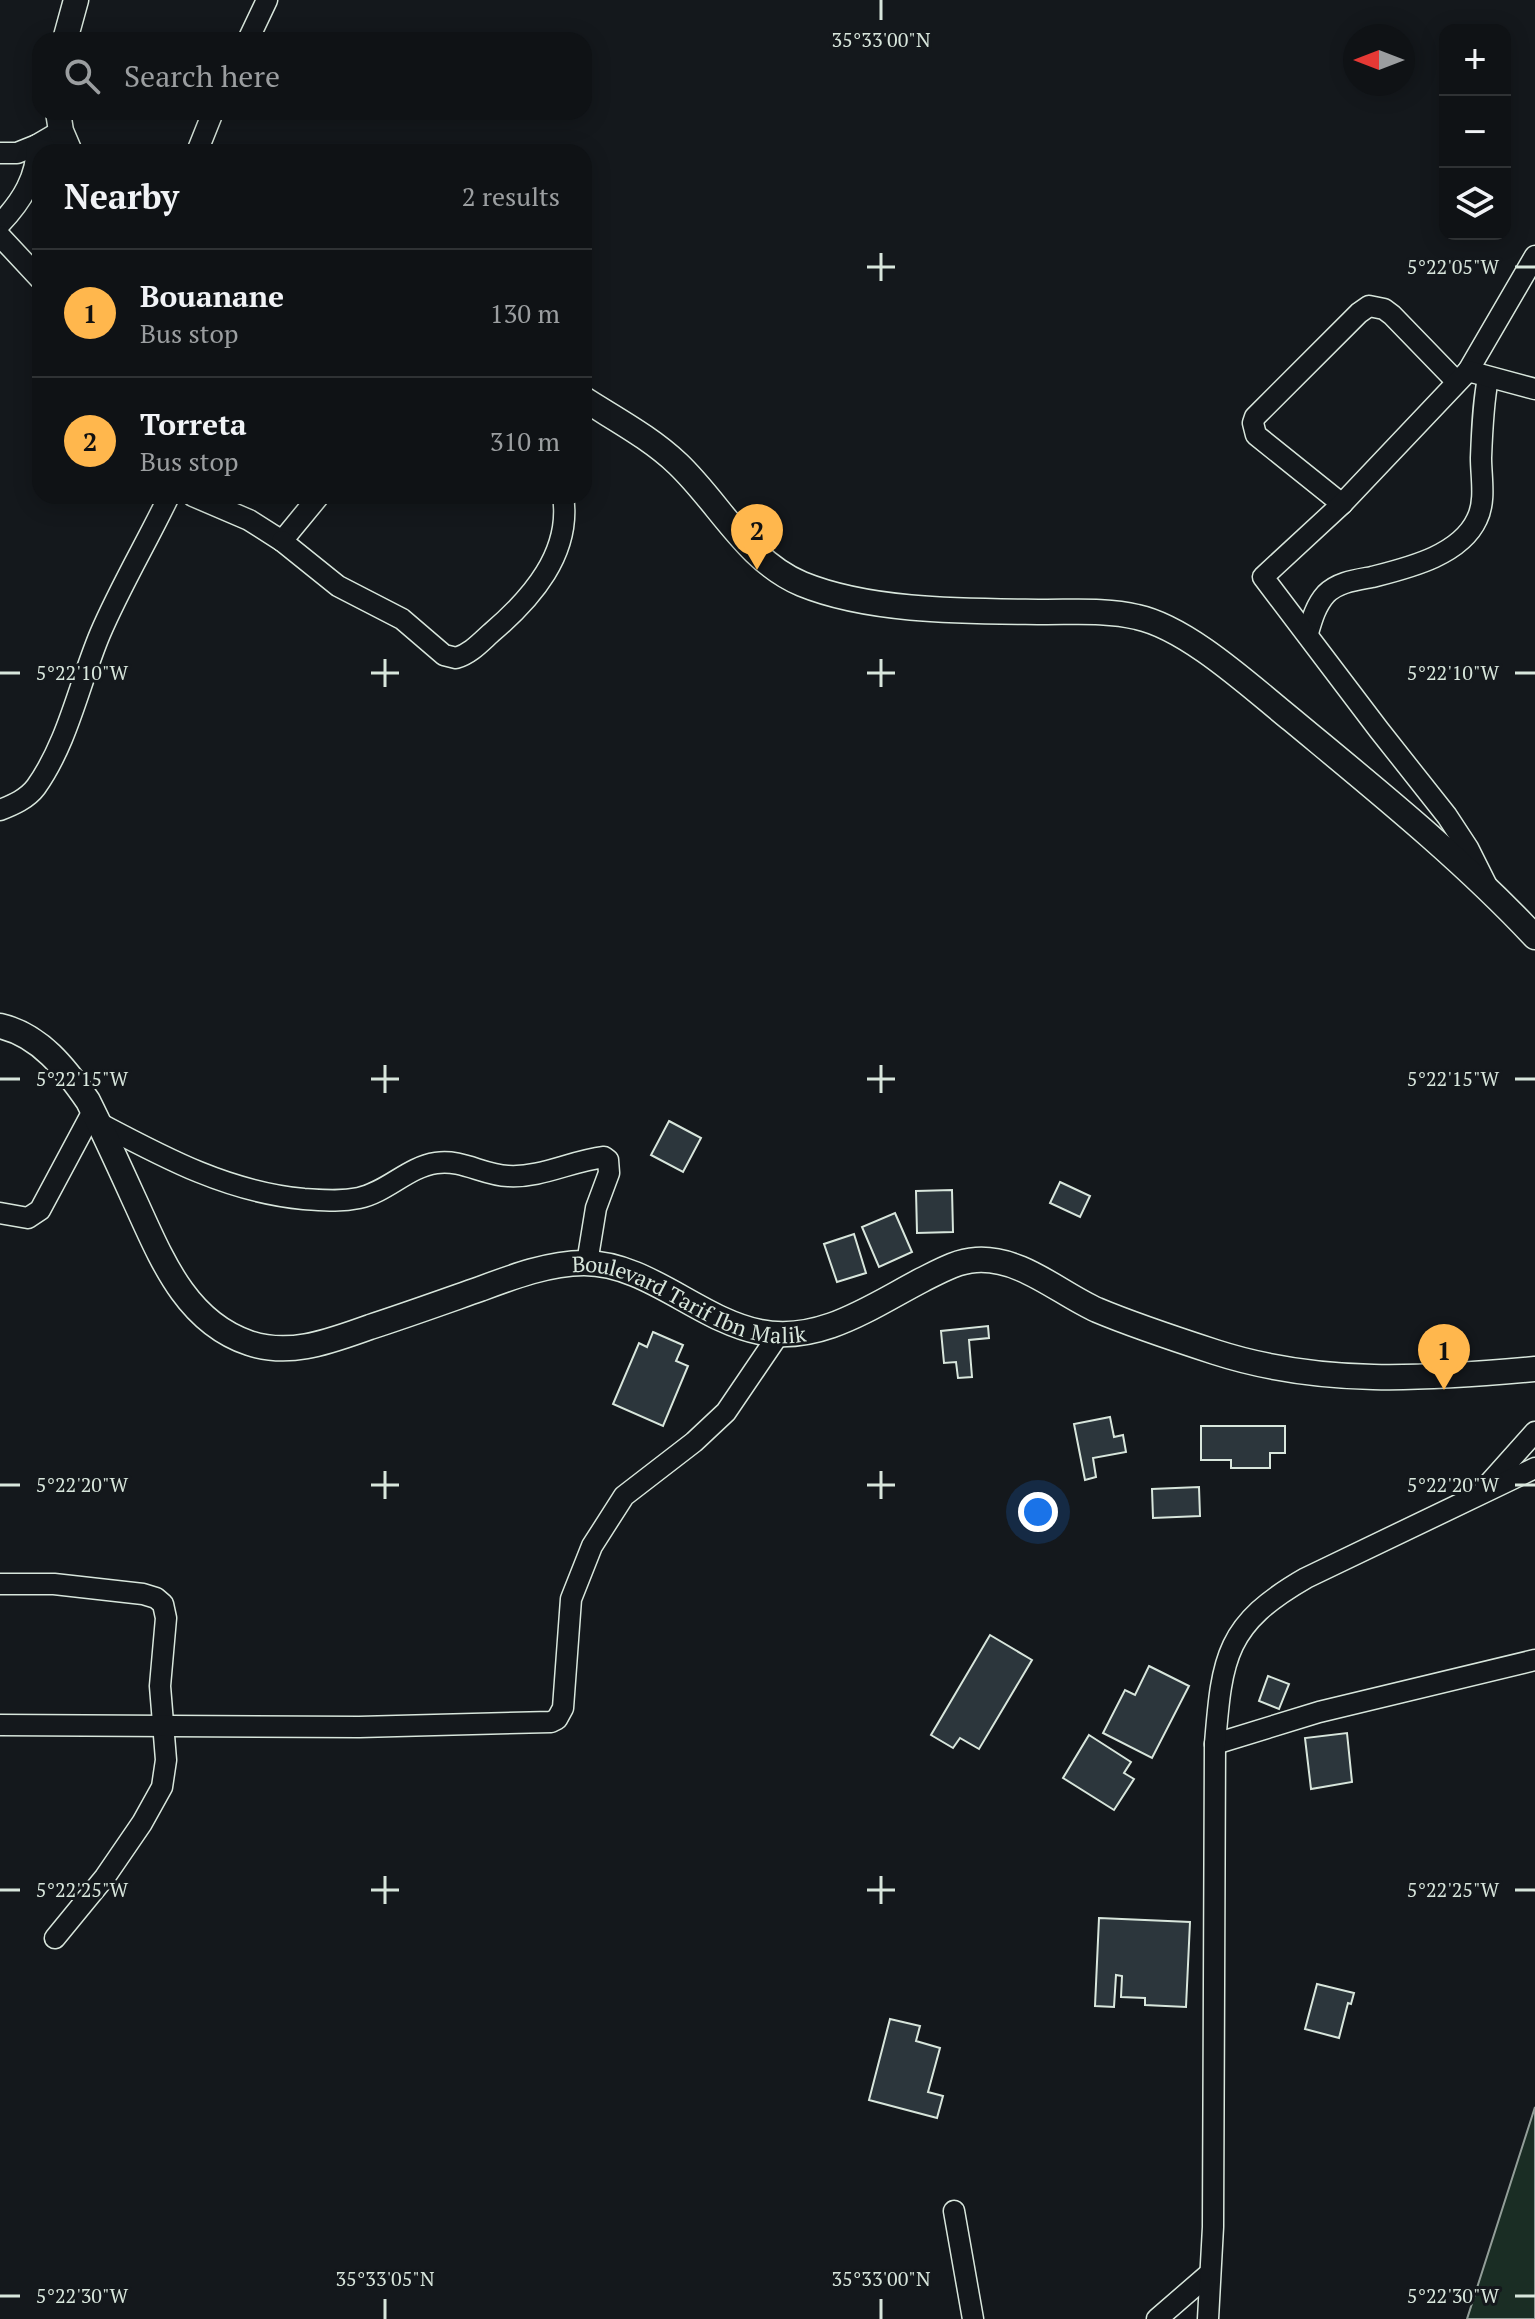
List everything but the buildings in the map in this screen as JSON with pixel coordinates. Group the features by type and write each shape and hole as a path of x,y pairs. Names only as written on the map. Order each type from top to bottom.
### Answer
{"street":[{"path":"67,32 76,0"},
{"path":"252,32 267,0"},
{"path":"200,144 210,120"},
{"path":"39,144 63,132"},
{"path":"0,153 32,148"},
{"path":"0,224 23,197 32,178"},
{"path":"0,236 32,270"},
{"path":"1490,891 1447,816 1263,577 1342,504 1463,376 1535,256"},
{"path":"1342,504 1256,435 1253,423 1261,411 1369,306 1384,309 1463,376 1488,378 1535,389"},
{"path":"1308,633 1320,602 1329,591 1343,584 1417,564 1437,555 1469,533 1480,513 1482,432 1488,378"},
{"path":"592,404 675,461 753,551 780,574 801,584 874,603 997,611 1109,613 1161,624 1257,691 1351,769 1490,891 1535,937"},
{"path":"0,810 25,799 47,768 73,709 103,626 165,504"},
{"path":"212,504 249,520 282,541 338,586 402,619 444,655 456,658 473,650 519,608 553,561 563,537 564,504"},
{"path":"282,541 312,504"},
{"name":"Boulevard Tarif Ibn Malik","path":"0,1026 32,1039 74,1081 96,1117 161,1260 178,1288 215,1325 250,1343 275,1348 313,1345 512,1277 551,1267 587,1263 633,1274 741,1327 779,1334 804,1333 842,1322 963,1261 992,1260 1024,1270 1071,1298 1127,1321 1220,1353 1285,1370 1342,1377 1395,1378 1531,1371"},
{"path":"0,1213 28,1218 40,1210 96,1117 176,1164 217,1181 285,1197 319,1200 343,1201 361,1197 379,1191 413,1171 442,1162 459,1163 511,1177 546,1172 604,1157 608,1160 609,1173 596,1208 587,1263"},
{"path":"0,1725 359,1727 542,1723 557,1719 563,1708 571,1599 592,1546 624,1496 694,1442 726,1412 779,1334"},
{"path":"1474,1500 1535,1432"},
{"path":"1208,2319 1213,2227 1215,1744 1219,1694 1226,1661 1252,1615 1273,1597 1306,1578 1474,1500 1535,1468"},
{"path":"0,1584 54,1584 143,1594 163,1604 166,1618 160,1686 166,1760 162,1787 112,1866 55,1938"},
{"path":"1215,1744 1319,1712 1535,1660"},
{"path":"954,2211 973,2319"},
{"path":"1157,2319 1209,2274"}],"green space":[{"path":"1535,2107 1535,2319 1467,2319"}],"place":[{"name":"Torreta","path":"757,570"},
{"name":"Bouanane","path":"1444,1390"}]}
